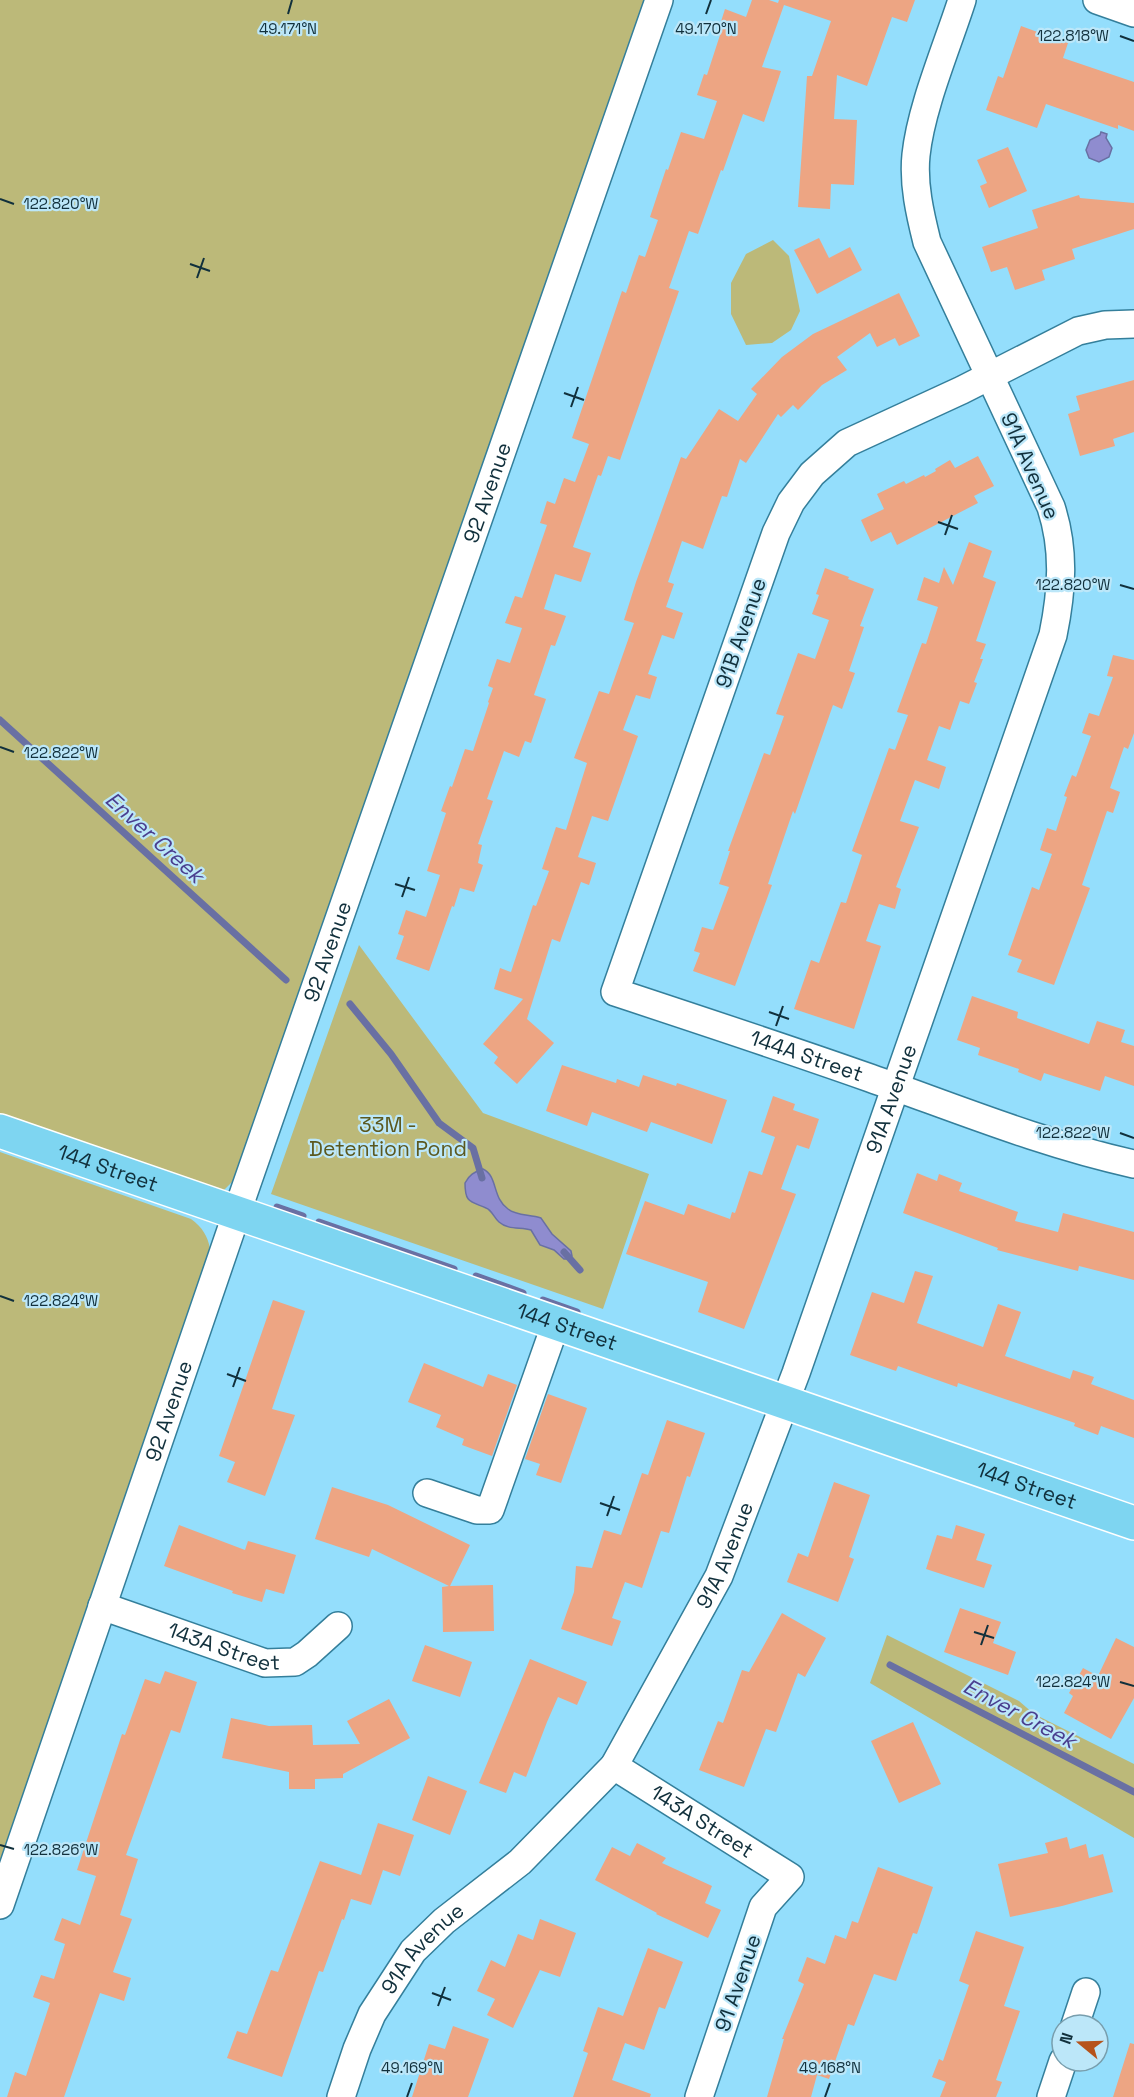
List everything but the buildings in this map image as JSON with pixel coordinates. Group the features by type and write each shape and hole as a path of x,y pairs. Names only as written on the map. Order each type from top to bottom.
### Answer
{"main road":[{"name":"144 Street","path":"0,1131 1134,1523"}],"street":[{"name":"92 Avenue","path":"0,1905 237,1213 659,0"},
{"name":"91A Avenue","path":"341,2097 372,2013 413,1951 444,1921 520,1862 614,1766 719,1576 785,1402 1048,651 1060,601 1062,564 1054,516 927,242 921,220 915,178 921,128 962,0"},
{"path":"1097,0 1134,13"},
{"name":"91B Avenue","path":"615,992 776,533 791,502 812,474 847,443 1078,331 1134,324"},
{"name":"144A Street","path":"615,992 895,1087 1044,1141 1134,1164"},
{"path":"427,1493 477,1510 490,1510 556,1323"},
{"name":"143A Street","path":"102,1606 265,1663 295,1662 338,1626"},
{"name":"143A Street","path":"614,1766 790,1877"},
{"name":"91 Avenue","path":"699,2097 763,1907 790,1877"},
{"path":"1079,2013 1086,1992"},
{"path":"1051,2097 1059,2073"}],"green space":[{"path":"0,0 646,0 236,1178 224,1190 215,1194 0,1124"},
{"path":"773,240 789,256 800,311 791,330 772,343 746,345 731,314 731,283 746,254"},
{"name":"33M - Detention Pond","path":"359,945 483,1113 649,1174 603,1309 271,1194"},
{"path":"0,1152 191,1219 204,1232 210,1249 0,1866"},
{"path":"887,1635 1019,1701 1034,1714 1134,1764 1134,1838 870,1683"}],"shaded area":[{"path":"1101,132 1107,134 1106,138 1112,148 1109,157 1099,162 1089,158 1086,150 1090,140 1100,135"},
{"path":"483,1169 491,1177 503,1204 515,1213 541,1218 552,1234 571,1251 572,1256 569,1259 564,1259 554,1250 540,1245 531,1230 503,1225 488,1209 467,1198 465,1183 472,1174"}],"waterway":[{"name":"Enver Creek","path":"0,720 286,980"},
{"name":"Enver Creek","path":"350,1004 391,1054 439,1123 473,1148 482,1178"},
{"path":"277,1207 303,1216"},
{"path":"319,1222 454,1269"},
{"name":"Enver Creek","path":"564,1252 580,1270"},
{"path":"476,1276 523,1293"},
{"path":"543,1300 577,1312"},
{"name":"Enver Creek","path":"890,1665 1134,1792"}]}
